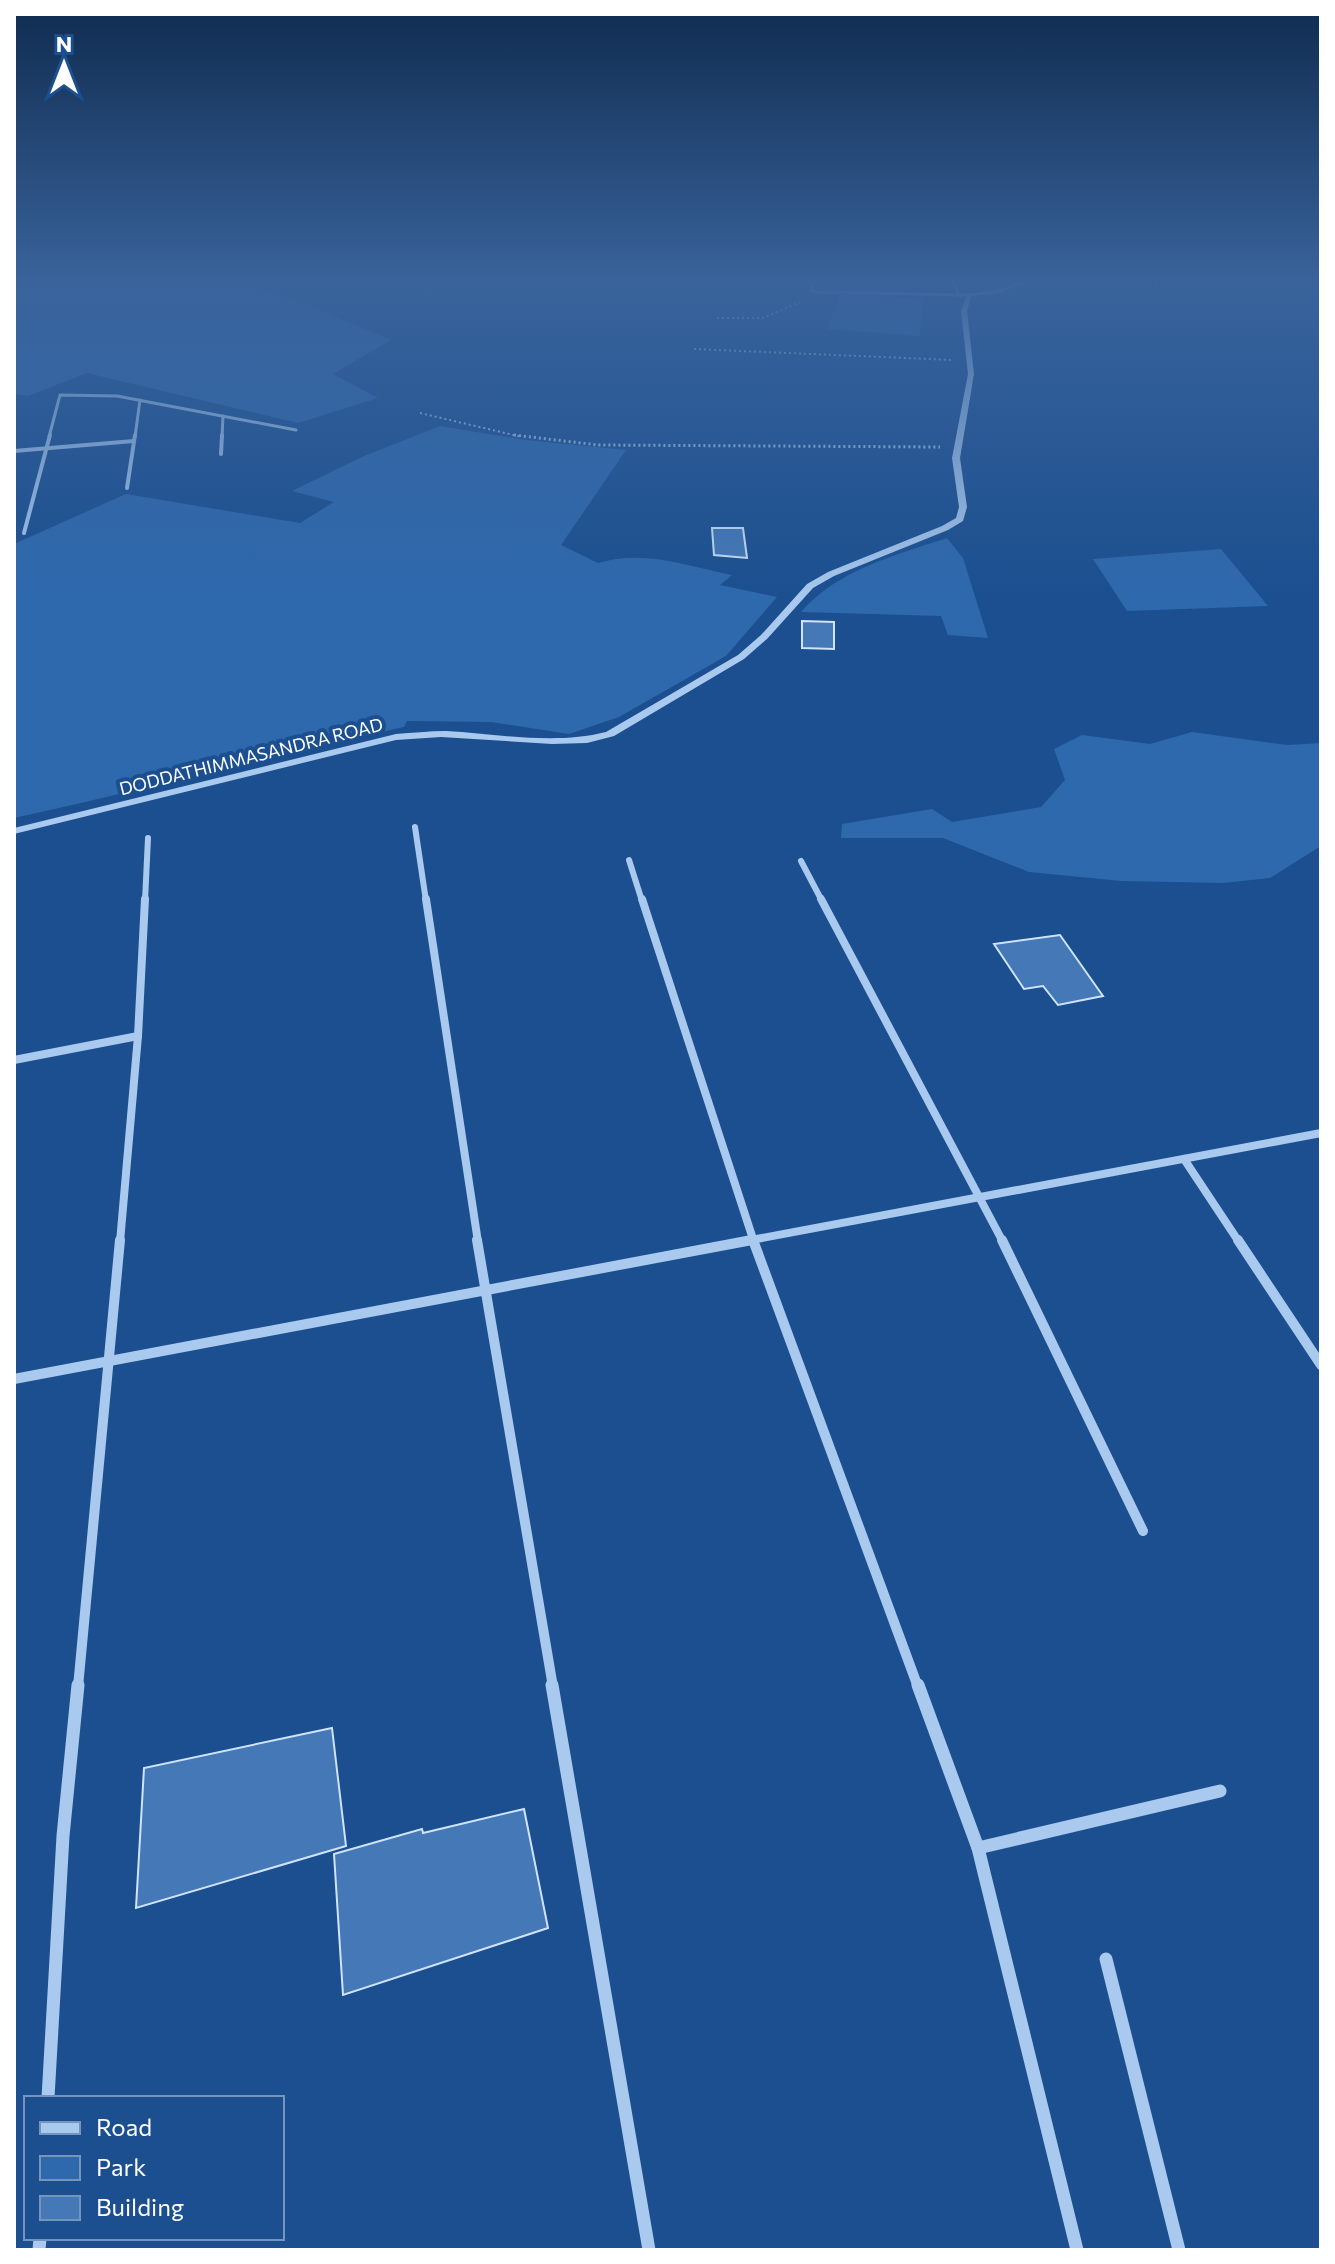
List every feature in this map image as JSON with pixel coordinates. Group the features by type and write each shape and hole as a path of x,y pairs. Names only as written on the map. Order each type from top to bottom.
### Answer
{"street":[{"name":"DODDATHIMMASANDRA ROAD","path":"14,831 396,737 463,735 552,741 587,740 610,734 741,657 764,637 810,586 960,519 963,507 956,469 957,447 969,387"},
{"path":"24,533 60,395 117,396 296,430"},
{"path":"127,488 140,400"},
{"path":"221,454 223,416"},
{"path":"14,451 134,441"},
{"path":"415,827 485,1291 649,2250"},
{"path":"48,2096 63,1836 110,1361 138,1036 148,838"},
{"path":"629,860 753,1240 978,1848 1077,2250"},
{"path":"801,861 981,1197 1143,1531"},
{"path":"14,1060 138,1036"},
{"path":"14,1379 1321,1133"},
{"path":"1184,1159 1321,1365"},
{"path":"978,1848 1220,1791"},
{"path":"1106,1959 1179,2250"}],"path":[{"path":"420,413 528,438 598,445 957,447"}],"green space":[{"path":"14,387 52,387 28,396 14,394"},
{"path":"145,387 357,387 378,398 298,423"},
{"path":"440,426 526,440 626,450 561,545 598,563 648,558 732,575 720,585 777,597 726,656 619,717 569,734 491,722 407,721 404,727 14,818 14,544 126,494 300,523 334,502 292,491 364,456"},
{"path":"947,538 963,558 988,638 948,635 941,616 801,612 816,597 850,575"},
{"path":"1221,549 1268,606 1127,611 1093,559"},
{"path":"1192,732 1287,745 1321,743 1321,846 1270,878 1224,883 1121,881 1029,872 943,838 841,838 842,824 932,809 952,822 1041,807 1065,780 1054,749 1082,735 1150,744"}],"building":[{"path":"712,528 743,528 747,558 714,555"},
{"path":"802,621 834,622 834,649 802,648"},
{"path":"1060,935 1103,996 1058,1005 1043,986 1024,989 994,944"},
{"path":"332,1728 346,1846 136,1908 144,1768"},
{"path":"524,1809 548,1928 343,1995 334,1854 422,1829 423,1833"}]}
